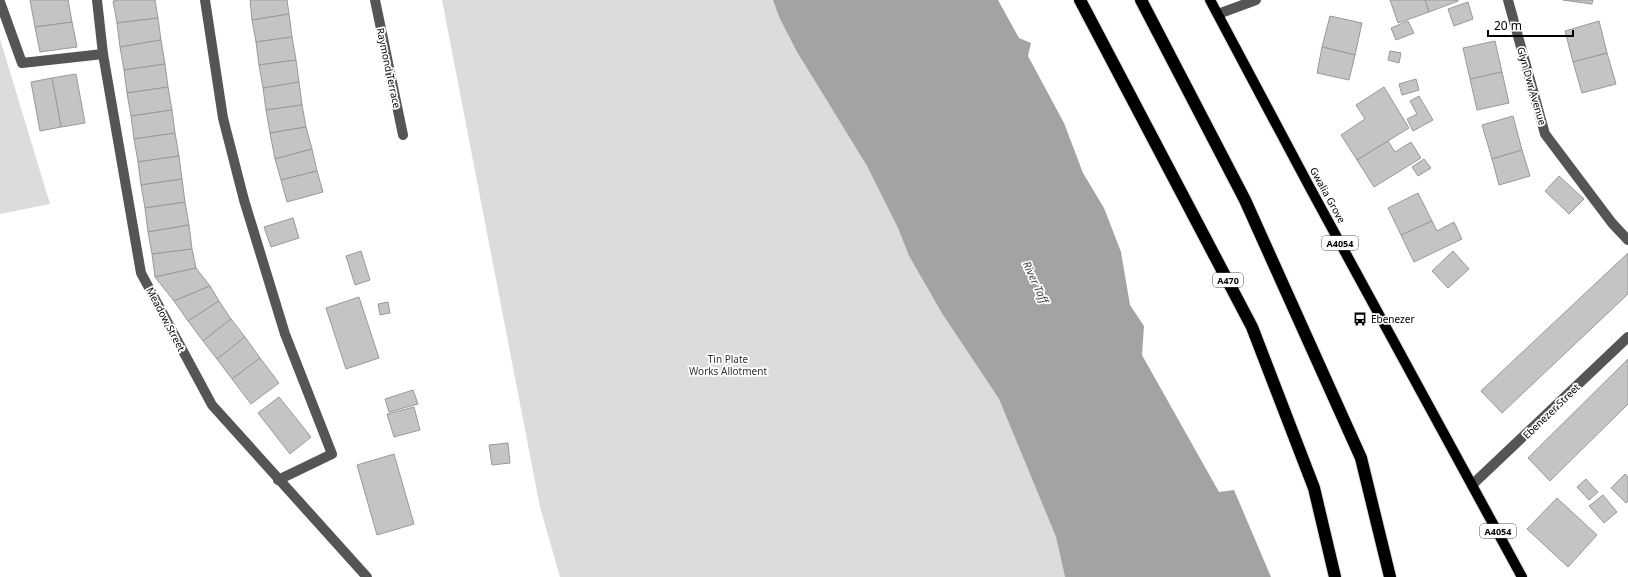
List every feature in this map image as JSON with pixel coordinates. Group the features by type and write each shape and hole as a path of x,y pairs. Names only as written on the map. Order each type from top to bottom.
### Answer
{"highway":[{"name":"A470","path":"1080,0 1252,327 1314,488 1335,577"},
{"path":"1141,0 1245,200 1361,458 1390,577"}],"main road":[{"name":"Gwalia Grove","path":"1210,0 1309,186 1473,484"},
{"name":"A4054","path":"1473,484 1522,577"}],"street":[{"name":"Meadow Street","path":"97,0 103,54 141,273 212,405 367,577"},
{"path":"205,0 222,118 244,200 284,334 332,454 278,480"},
{"name":"Raymond Terrace","path":"375,0 403,135"},
{"path":"1218,14 1256,0"},
{"name":"Glyn Dwr Avenue","path":"1508,0 1545,134 1612,223 1628,240"},
{"path":"0,2 22,63 103,54"},
{"name":"Ebenezer Street","path":"1473,484 1628,337"}],"green space":[{"name":"Tin Plate Works Allotment","path":"442,0 773,0 779,17 797,52 867,166 898,228 909,256 943,315 999,399 1056,537 1065,577 560,577 540,507"},
{"path":"0,39 50,204 0,214"}],"water":[{"name":"River Taff","path":"773,0 998,0 1019,38 1031,43 1028,56 1064,123 1083,173 1104,208 1121,252 1130,305 1144,326 1142,355 1219,492 1234,490 1271,577 1065,577 1056,537 999,399 943,315 909,256 898,228 867,166 797,52 779,17"}],"building":[{"path":"30,0 68,0 72,22 35,27"},
{"path":"155,0 158,18 117,23 113,1"},
{"path":"250,0 287,0 289,14 252,20"},
{"path":"1390,0 1425,0 1429,12 1398,23"},
{"path":"1425,0 1458,0 1458,1 1429,12"},
{"path":"1563,0 1593,0 1592,4"},
{"path":"1468,2 1473,19 1454,26 1448,9"},
{"path":"289,14 292,37 256,42 252,20"},
{"path":"1330,16 1362,23 1355,55 1322,47"},
{"path":"158,18 161,40 120,47 117,23"},
{"path":"1408,21 1414,33 1396,40 1391,28"},
{"path":"1599,21 1607,53 1573,62 1565,31"},
{"path":"72,22 77,47 40,52 35,27"},
{"path":"292,37 296,60 259,65 256,42"},
{"path":"161,40 165,64 124,70 120,47"},
{"path":"1495,41 1502,72 1470,79 1463,48"},
{"path":"1322,47 1355,55 1349,80 1317,73"},
{"path":"1390,51 1401,53 1399,63 1388,60"},
{"path":"1607,53 1616,84 1582,93 1573,62"},
{"path":"296,60 299,82 263,88 259,65"},
{"path":"165,64 168,87 127,93 124,70"},
{"path":"1502,72 1509,103 1477,110 1470,79"},
{"path":"76,74 85,123 61,127 52,78"},
{"path":"52,78 61,127 40,131 31,82"},
{"path":"1416,79 1419,90 1402,95 1399,84"},
{"path":"299,82 302,105 266,110 263,88"},
{"path":"168,87 172,110 131,116 127,93"},
{"path":"1384,87 1409,128 1357,160 1341,135 1365,119 1356,105"},
{"path":"1419,96 1433,120 1413,131 1407,119 1417,114 1410,101"},
{"path":"302,105 306,127 270,133 266,110"},
{"path":"172,110 175,133 134,139 131,116"},
{"path":"1513,116 1522,150 1492,159 1482,125"},
{"path":"306,127 312,149 275,159 270,133"},
{"path":"175,133 179,156 138,162 134,139"},
{"path":"1388,141 1395,152 1411,142 1421,158 1374,187 1357,160"},
{"path":"312,149 317,171 281,180 275,159"},
{"path":"1522,150 1530,176 1499,185 1492,159"},
{"path":"179,156 182,179 141,185 138,162"},
{"path":"1424,159 1431,168 1418,176 1412,167"},
{"path":"317,171 323,192 287,202 281,180"},
{"path":"1559,176 1584,199 1569,214 1545,191"},
{"path":"182,179 185,202 145,208 141,185"},
{"path":"1418,193 1432,221 1401,235 1388,208"},
{"path":"185,202 189,225 148,232 145,208"},
{"path":"293,218 299,238 271,247 264,227"},
{"path":"1432,221 1437,231 1454,222 1462,239 1414,262 1401,235"},
{"path":"189,225 192,249 152,254 148,232"},
{"path":"192,249 196,268 155,277 152,254"},
{"path":"361,251 370,280 355,285 346,256"},
{"path":"1453,251 1469,269 1448,288 1432,271"},
{"path":"1628,253 1628,294 1502,413 1481,391"},
{"path":"196,268 210,286 174,301 155,277"},
{"path":"210,286 219,301 188,321 174,301"},
{"path":"359,297 379,358 346,369 326,308"},
{"path":"219,301 231,319 203,341 188,321"},
{"path":"388,302 390,313 380,315 378,304"},
{"path":"231,319 245,337 217,359 203,341"},
{"path":"245,337 260,358 232,379 217,359"},
{"path":"260,358 279,383 251,404 232,379"},
{"path":"1628,359 1628,404 1550,481 1528,458"},
{"path":"413,390 418,404 389,412 385,399"},
{"path":"279,397 311,437 290,454 258,413"},
{"path":"414,407 420,430 394,437 387,414"},
{"path":"508,443 510,463 492,465 489,445"},
{"path":"394,454 414,524 377,535 357,465"},
{"path":"1625,474 1628,477 1628,501 1626,503 1611,488"},
{"path":"1586,479 1598,492 1589,500 1577,487"},
{"path":"1603,495 1617,512 1604,523 1589,506"},
{"path":"1557,498 1597,535 1568,567 1527,529"}],"place":[{"name":"Ebenezer","path":"1360,319"}]}
